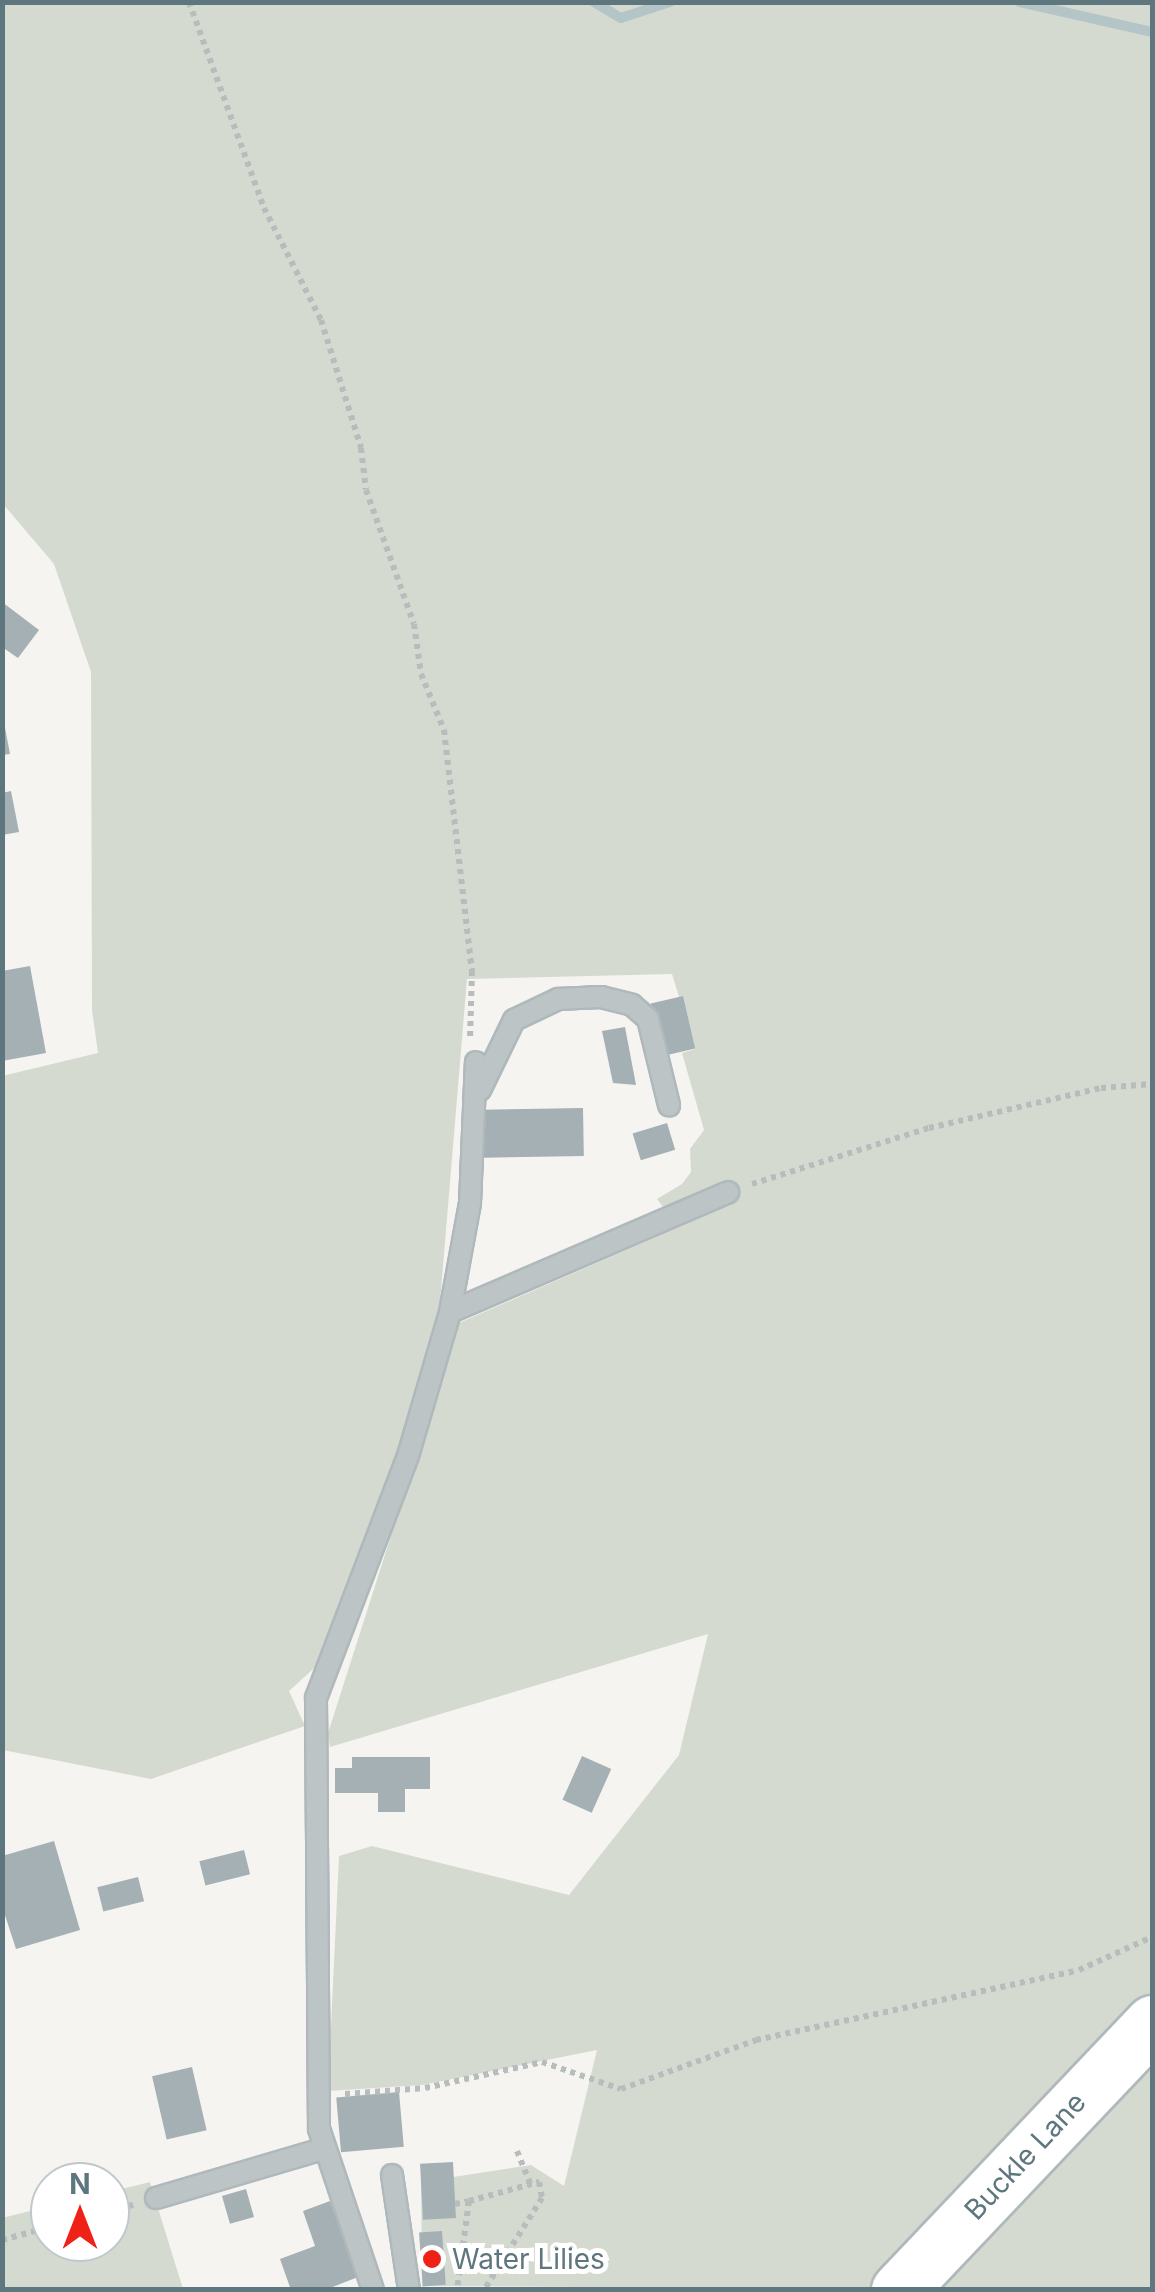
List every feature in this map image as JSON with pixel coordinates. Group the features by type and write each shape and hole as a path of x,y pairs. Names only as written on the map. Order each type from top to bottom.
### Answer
{"street":[{"name":"Buckle Lane","path":"899,2290 1152,2023"}],"lane":[{"path":"474,1100 514,1020 558,999 601,998 632,1005 648,1019 669,1105"},
{"path":"373,2290 322,2150 316,1698 388,1512 450,1312 470,1203 473,1053"},
{"path":"450,1312 728,1192"},
{"path":"156,2198 322,2150"},
{"path":"392,2175 409,2290"}],"path":[{"path":"189,2 264,208 322,320 361,448 366,490 414,624 420,674 444,730 472,971 473,1053"},
{"path":"728,1192 929,1128 1101,1088 1152,1084"},
{"path":"346,2094 425,2088 542,2062 621,2089 756,2040 1079,1970 1152,1937"},
{"path":"517,2150 530,2183"},
{"path":"456,2204 539,2182 542,2198 484,2290"},
{"path":"457,2290 469,2201"},
{"path":"2,2240 30,2232"},
{"path":"477,2258 495,2276"}],"shaded area":[{"path":"3,3 1152,3 1152,2001 868,2289 422,2286 421,2182 531,2165 564,2186 597,2050 422,2085 328,2091 339,1856 372,1846 569,1895 679,1755 708,1634 330,1747 328,1733 459,1323 730,1205 725,1182 663,1207 657,1199 682,1184 691,1172 690,1149 704,1130 682,1053 695,1049 672,974 467,979 440,1302 405,1437 322,1661 289,1691 305,1726 151,1779 3,1750 2,1076 98,1053 92,1010 91,672 54,564 3,504"},
{"path":"1152,2047 1152,2289 937,2289"},
{"path":"150,2182 183,2289 3,2289 2,2218 30,2211 30,2262 130,2262 130,2187"}],"building":[{"path":"2,602 39,630 18,658 2,647"},
{"path":"2,712 10,754 2,755"},
{"path":"11,791 19,832 2,835 2,793"},
{"path":"30,966 46,1053 2,1061 2,971"},
{"path":"683,996 695,1049 663,1056 651,1003"},
{"path":"625,1027 636,1085 613,1083 602,1031"},
{"path":"583,1108 584,1156 483,1158 482,1110"},
{"path":"667,1123 675,1150 641,1160 633,1134"},
{"path":"582,1756 611,1769 592,1813 562,1800"},
{"path":"352,1757 430,1757 430,1789 405,1789 405,1812 378,1812 378,1793 335,1793 335,1768 352,1768"},
{"path":"54,1841 80,1930 16,1949 2,1906 2,1856"},
{"path":"244,1850 250,1874 205,1885 199,1861"},
{"path":"138,1877 144,1901 103,1911 97,1887"},
{"path":"192,2067 207,2130 167,2140 152,2076"},
{"path":"399,2092 404,2147 341,2152 336,2097"},
{"path":"453,2162 456,2218 423,2220 420,2164"},
{"path":"246,2189 254,2217 230,2224 222,2196"},
{"path":"330,2201 358,2277 325,2290 291,2290 280,2259 315,2246 303,2211"},
{"name":"Water Lilies","path":"442,2231 446,2285 423,2286 419,2233"}],"waterway":[{"path":"594,2 621,18 670,2"},
{"path":"1020,2 1152,32"}],"place":[{"name":"Water Lilies","path":"432,2259"}]}
